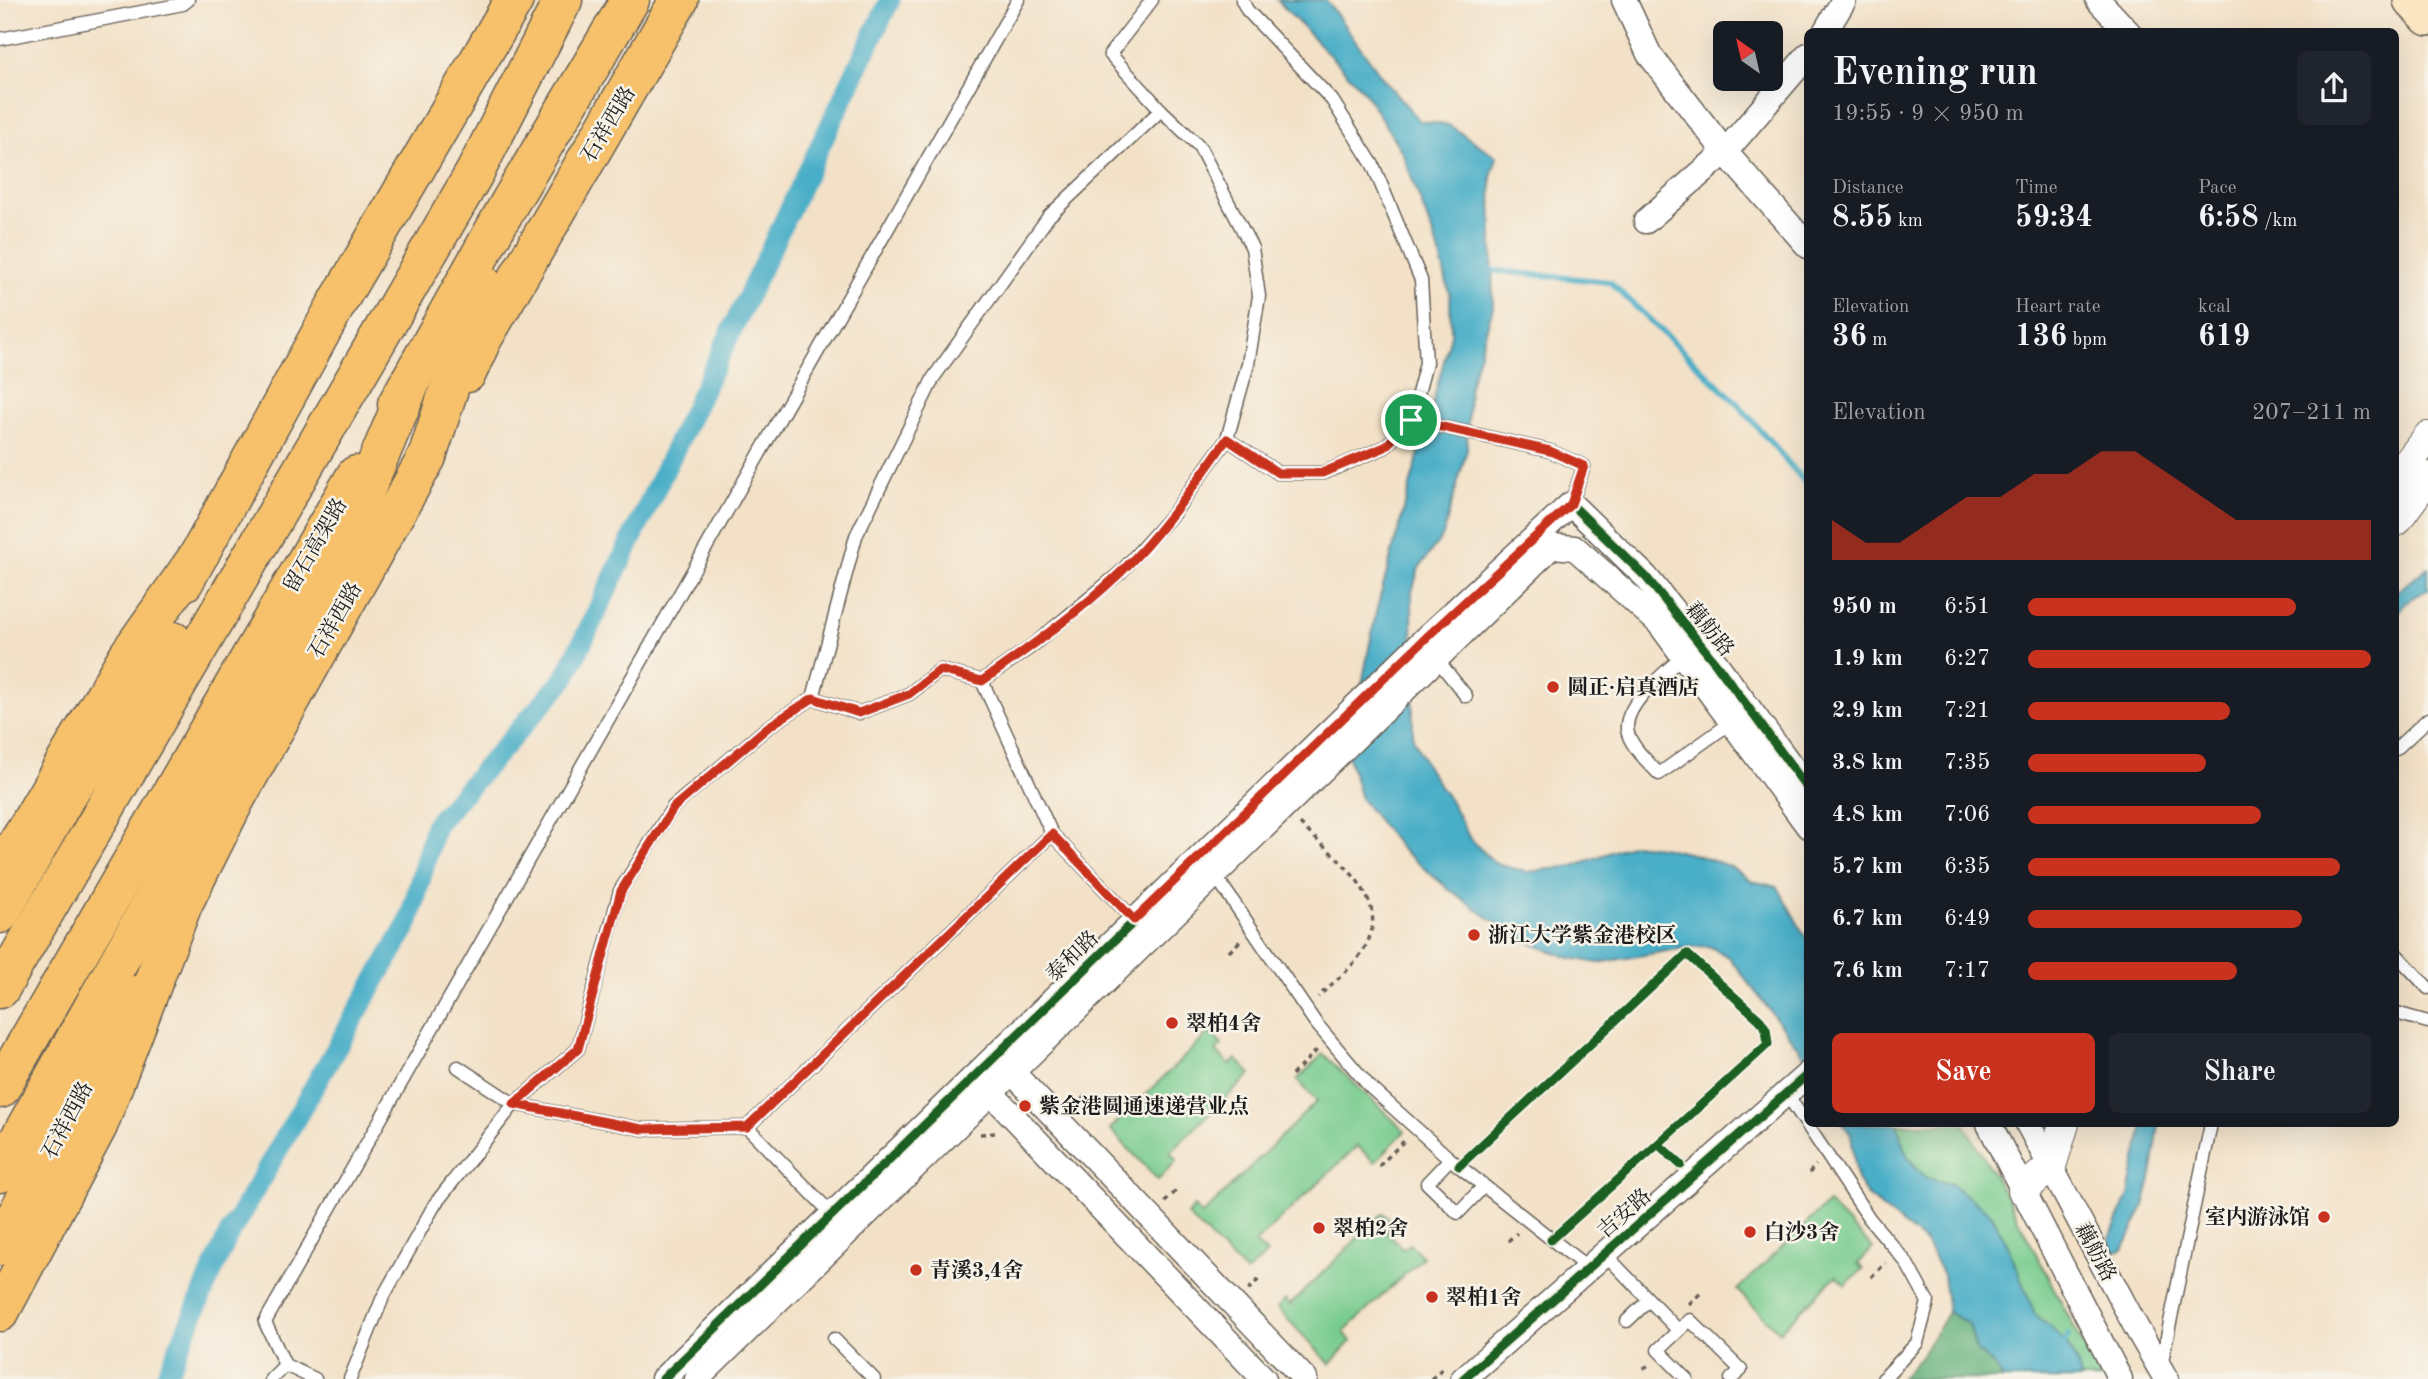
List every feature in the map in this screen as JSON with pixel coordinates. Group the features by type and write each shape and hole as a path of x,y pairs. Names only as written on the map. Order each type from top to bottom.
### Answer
{"main road":[{"path":"0,914 335,307 514,0"},
{"path":"0,989 474,172 563,0"},
{"name":"留石高架路","path":"0,1089 412,377 510,202 630,0"},
{"name":"石祥西路","path":"0,1246 176,888 242,788 427,457 482,340 679,0"},
{"path":"2411,0 2428,18"},
{"path":"63,800 156,670 307,408 474,172"},
{"path":"427,457 510,202"},
{"path":"0,1173 176,888 359,505 412,377"},
{"path":"0,869 127,657 201,552"},
{"path":"0,1312 98,1126 176,888"}],"street":[{"path":"1625,0 1648,54 1725,152 1804,241"},
{"path":"1827,28 1844,0"},
{"path":"2098,0 2124,28"},
{"path":"1646,221 1725,152 1804,60"},
{"path":"2399,474 2428,437"},
{"path":"2399,517 2428,477"},
{"name":"藕舫路","path":"1566,509 1623,576 1733,721 1804,820"},
{"name":"藕舫路","path":"1566,509 1646,577 1717,665 1804,784"},
{"name":"泰和路","path":"663,1379 1134,920 1431,653 1566,509"},
{"path":"1431,653 1552,547 1575,548 1659,624"},
{"name":"泰和路","path":"697,1379 1011,1071 1215,876 1283,807 1332,743"},
{"path":"1011,1071 1305,1379"},
{"name":"吉安路","path":"1463,1379 1804,1077"},
{"path":"990,1092 1264,1379"},
{"name":"藕舫路","path":"1991,1127 2120,1379"},
{"name":"藕舫路","path":"2030,1127 2163,1374"},
{"path":"2023,1190 2051,1166 2063,1127"}],"lane":[{"path":"0,39 183,4 188,0"},
{"path":"315,1379 285,1366 265,1322 1018,0"},
{"path":"813,698 859,713 909,694 940,670 982,681 1032,646 1121,572 1173,514 1227,439 1248,364 1259,296 1252,248 1199,146 1161,110 1110,54 1152,0"},
{"path":"1227,439 1278,473 1322,473 1385,447 1411,420 1426,363 1421,280 1373,165 1332,100 1247,10 1242,0"},
{"path":"351,1379 383,1297 435,1204 514,1104 578,1049 621,891 674,807 768,727 813,698 856,536 934,377 1049,216 1161,110"},
{"path":"1411,420 1550,451 1584,466 1566,509"},
{"path":"1431,653 1466,696"},
{"path":"1683,656 1629,711 1627,731 1639,752 1659,774 1733,721"},
{"path":"982,681 1052,834 1134,920"},
{"path":"2399,746 2428,719"},
{"path":"458,1067 514,1104 642,1129 747,1127 1052,834"},
{"path":"1215,876 1306,1008 1370,1086 1450,1159 1484,1186 1596,1260 1649,1300 1678,1330"},
{"path":"2399,957 2428,988"},
{"path":"2399,1014 2428,1022"},
{"path":"1786,1093 1804,1120"},
{"path":"747,1127 834,1215"},
{"path":"1809,1127 1869,1218 1906,1262 1928,1302 1917,1343 1883,1379"},
{"path":"2163,1374 2210,1127"},
{"path":"1450,1159 1427,1183 1458,1213 1484,1186"},
{"path":"1627,1321 1649,1300"},
{"path":"1687,1379 1658,1350 1690,1320 1741,1370 1731,1379"},
{"path":"834,1339 874,1379"},
{"path":"271,1379 285,1366"}],"path":[{"path":"1283,807 1364,887 1373,909 1373,932 1360,956 1306,1008"},
{"path":"1292,1074 1329,1038"},
{"path":"1378,1166 1417,1129"},
{"path":"979,1134 999,1133"},
{"path":"1242,1295 1261,1277"}],"green space":[{"path":"1210,1032 1222,1045 1216,1051 1230,1065 1236,1059 1251,1074 1170,1152 1177,1160 1158,1180 1110,1129"},
{"path":"1323,1054 1405,1131 1375,1162 1357,1146 1255,1243 1267,1254 1246,1273 1187,1215 1194,1207 1202,1215 1317,1101 1297,1080"},
{"path":"1898,1127 1966,1127 2005,1194 2101,1379 2081,1379 2046,1324 2034,1313 2008,1246 1951,1184 1926,1178 1908,1158"},
{"path":"1828,1203 1873,1248 1858,1264 1863,1269 1845,1285 1836,1276 1779,1332 1737,1290"},
{"path":"1383,1213 1394,1224 1386,1231 1403,1249 1410,1244 1423,1257 1344,1332 1351,1341 1330,1364 1277,1308 1285,1300 1290,1305"},
{"path":"1948,1312 1969,1324 1976,1350 1994,1365 2002,1379 1900,1379 1920,1358"}],"water":[{"path":"1277,0 1326,0 1384,80 1420,121 1449,125 1497,157 1491,177 1493,307 1469,389 1467,449 1443,535 1419,568 1412,592 1413,738 1428,769 1453,805 1470,839 1496,864 1527,872 1573,866 1633,844 1696,855 1729,866 1752,881 1778,887 1804,935 1804,1056 1729,957 1709,946 1598,963 1570,958 1535,945 1490,919 1445,886 1400,848 1361,799 1348,756 1376,612 1451,335 1450,296 1439,251 1402,152 1364,91"},
{"path":"2428,567 2428,589 2405,603 2399,612 2399,590"},
{"path":"1845,1127 1898,1127 1908,1158 1926,1178 1951,1184 1992,1215 2008,1246 2034,1313 2066,1342 2078,1365 2081,1379 2002,1379 1994,1365 1976,1350 1969,1324 1948,1312 1943,1275 1927,1244 1868,1196 1857,1180 1851,1135"},
{"path":"2142,1127 2159,1127 2144,1206 2123,1250 2112,1253 2109,1240 2129,1195"}],"waterway":[{"path":"165,1379 227,1238 409,922 435,825 565,678 890,0"},
{"path":"1488,270 1610,282 1737,403 1804,481"},
{"path":"2061,1348 2069,1335"}],"cycle path":[{"path":"663,1379 1429,635 1571,504 1646,577 1717,665 1804,784"},
{"path":"1459,1166 1687,954 1760,1020 1766,1029 1768,1044 1658,1144 1681,1165"},
{"path":"1463,1379 1804,1078"},
{"path":"1551,1240 1658,1144"}],"place":[{"name":"圆正·启真酒店","path":"1553,687"},
{"name":"浙江大学紫金港校区","path":"1474,935"},
{"name":"翠柏4舍","path":"1172,1023"},
{"name":"紫金港圆通速递营业点","path":"1025,1106"},
{"name":"室内游泳馆","path":"2324,1217"},
{"name":"翠柏2舍","path":"1319,1228"},
{"name":"白沙3舍","path":"1750,1232"},
{"name":"青溪3,4舍","path":"916,1270"},
{"name":"翠柏1舍","path":"1432,1297"}],"route":[{"path":"1411,420 1550,451 1584,466 1571,504 1429,635 1134,920 1052,834 747,1127 642,1129 514,1104 578,1049 621,891 674,807 768,727 813,698 859,713 909,694 940,670 982,681 1032,646 1121,572 1173,514 1227,439 1278,473 1322,473 1385,447 1411,420"}]}
